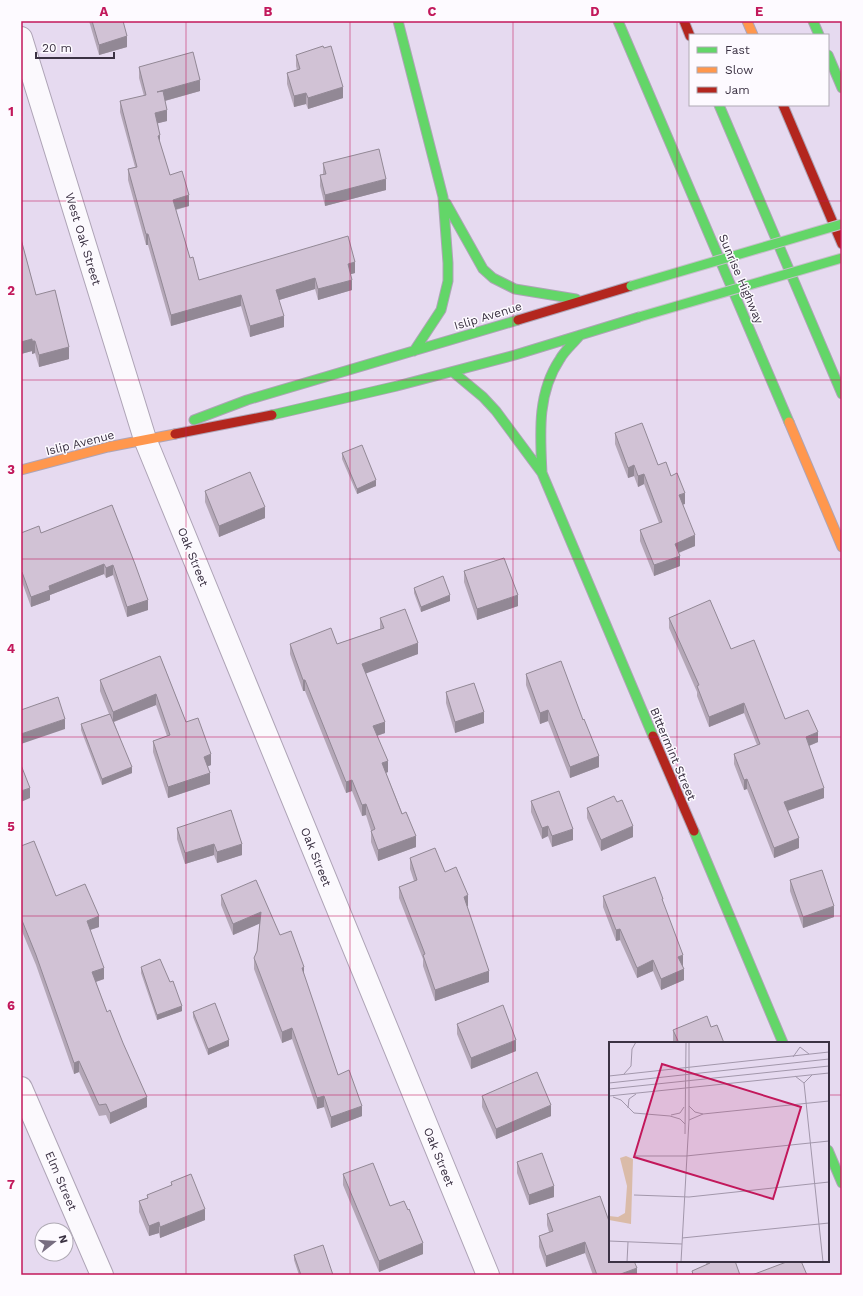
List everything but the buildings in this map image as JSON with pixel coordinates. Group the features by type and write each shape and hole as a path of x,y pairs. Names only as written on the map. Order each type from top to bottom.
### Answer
{"main road":[{"path":"398,21 443,197 448,263 448,281 440,310 433,324 414,351"},
{"name":"Sunrise Highway","path":"618,21 842,547"},
{"path":"684,21 689,34"},
{"path":"747,21 753,34"},
{"path":"813,21 819,34"},
{"path":"829,57 842,88"},
{"path":"719,106 842,394"},
{"path":"783,106 842,244"},
{"path":"443,197 482,269 493,278 515,289 583,300"},
{"name":"Islip Avenue","path":"145,440 247,400 842,224"},
{"name":"Islip Avenue","path":"21,470 145,440 254,419 344,399 453,372 842,258"},
{"path":"542,474 540,428 542,400 552,372 561,357 580,335"},
{"path":"453,372 483,397 496,411 542,474"},
{"name":"Bittermint Street","path":"542,474 783,1042"},
{"path":"829,1152 842,1183"}],"street":[{"name":"West Oak Street","path":"21,38 145,440"},
{"name":"Oak Street","path":"145,440 488,1275"},
{"name":"Elm Street","path":"21,1088 102,1275"}],"traffic: fast":[{"path":"398,21 443,197 448,263 448,281 441,310 414,351"},
{"path":"618,21 789,422"},
{"path":"813,21 819,34"},
{"path":"829,57 842,88"},
{"path":"719,106 842,394"},
{"path":"446,203 483,269 493,278 515,289 576,299"},
{"path":"631,286 842,224"},
{"path":"639,317 842,258"},
{"path":"272,415 397,386 515,355 639,317"},
{"path":"194,420 247,400 518,320"},
{"path":"542,473 541,428 547,386 562,356 580,335"},
{"path":"453,372 483,397 496,411 542,473"},
{"path":"542,473 653,736"},
{"path":"694,831 783,1042"},
{"path":"829,1152 842,1183"}],"traffic: slow":[{"path":"747,21 753,34"},
{"path":"789,422 842,547"},
{"path":"21,470 108,447 175,434"}],"traffic: jam":[{"path":"684,21 689,34"},
{"path":"783,106 842,244"},
{"path":"518,320 631,286"},
{"path":"175,434 272,415"},
{"path":"653,736 694,831"}]}
